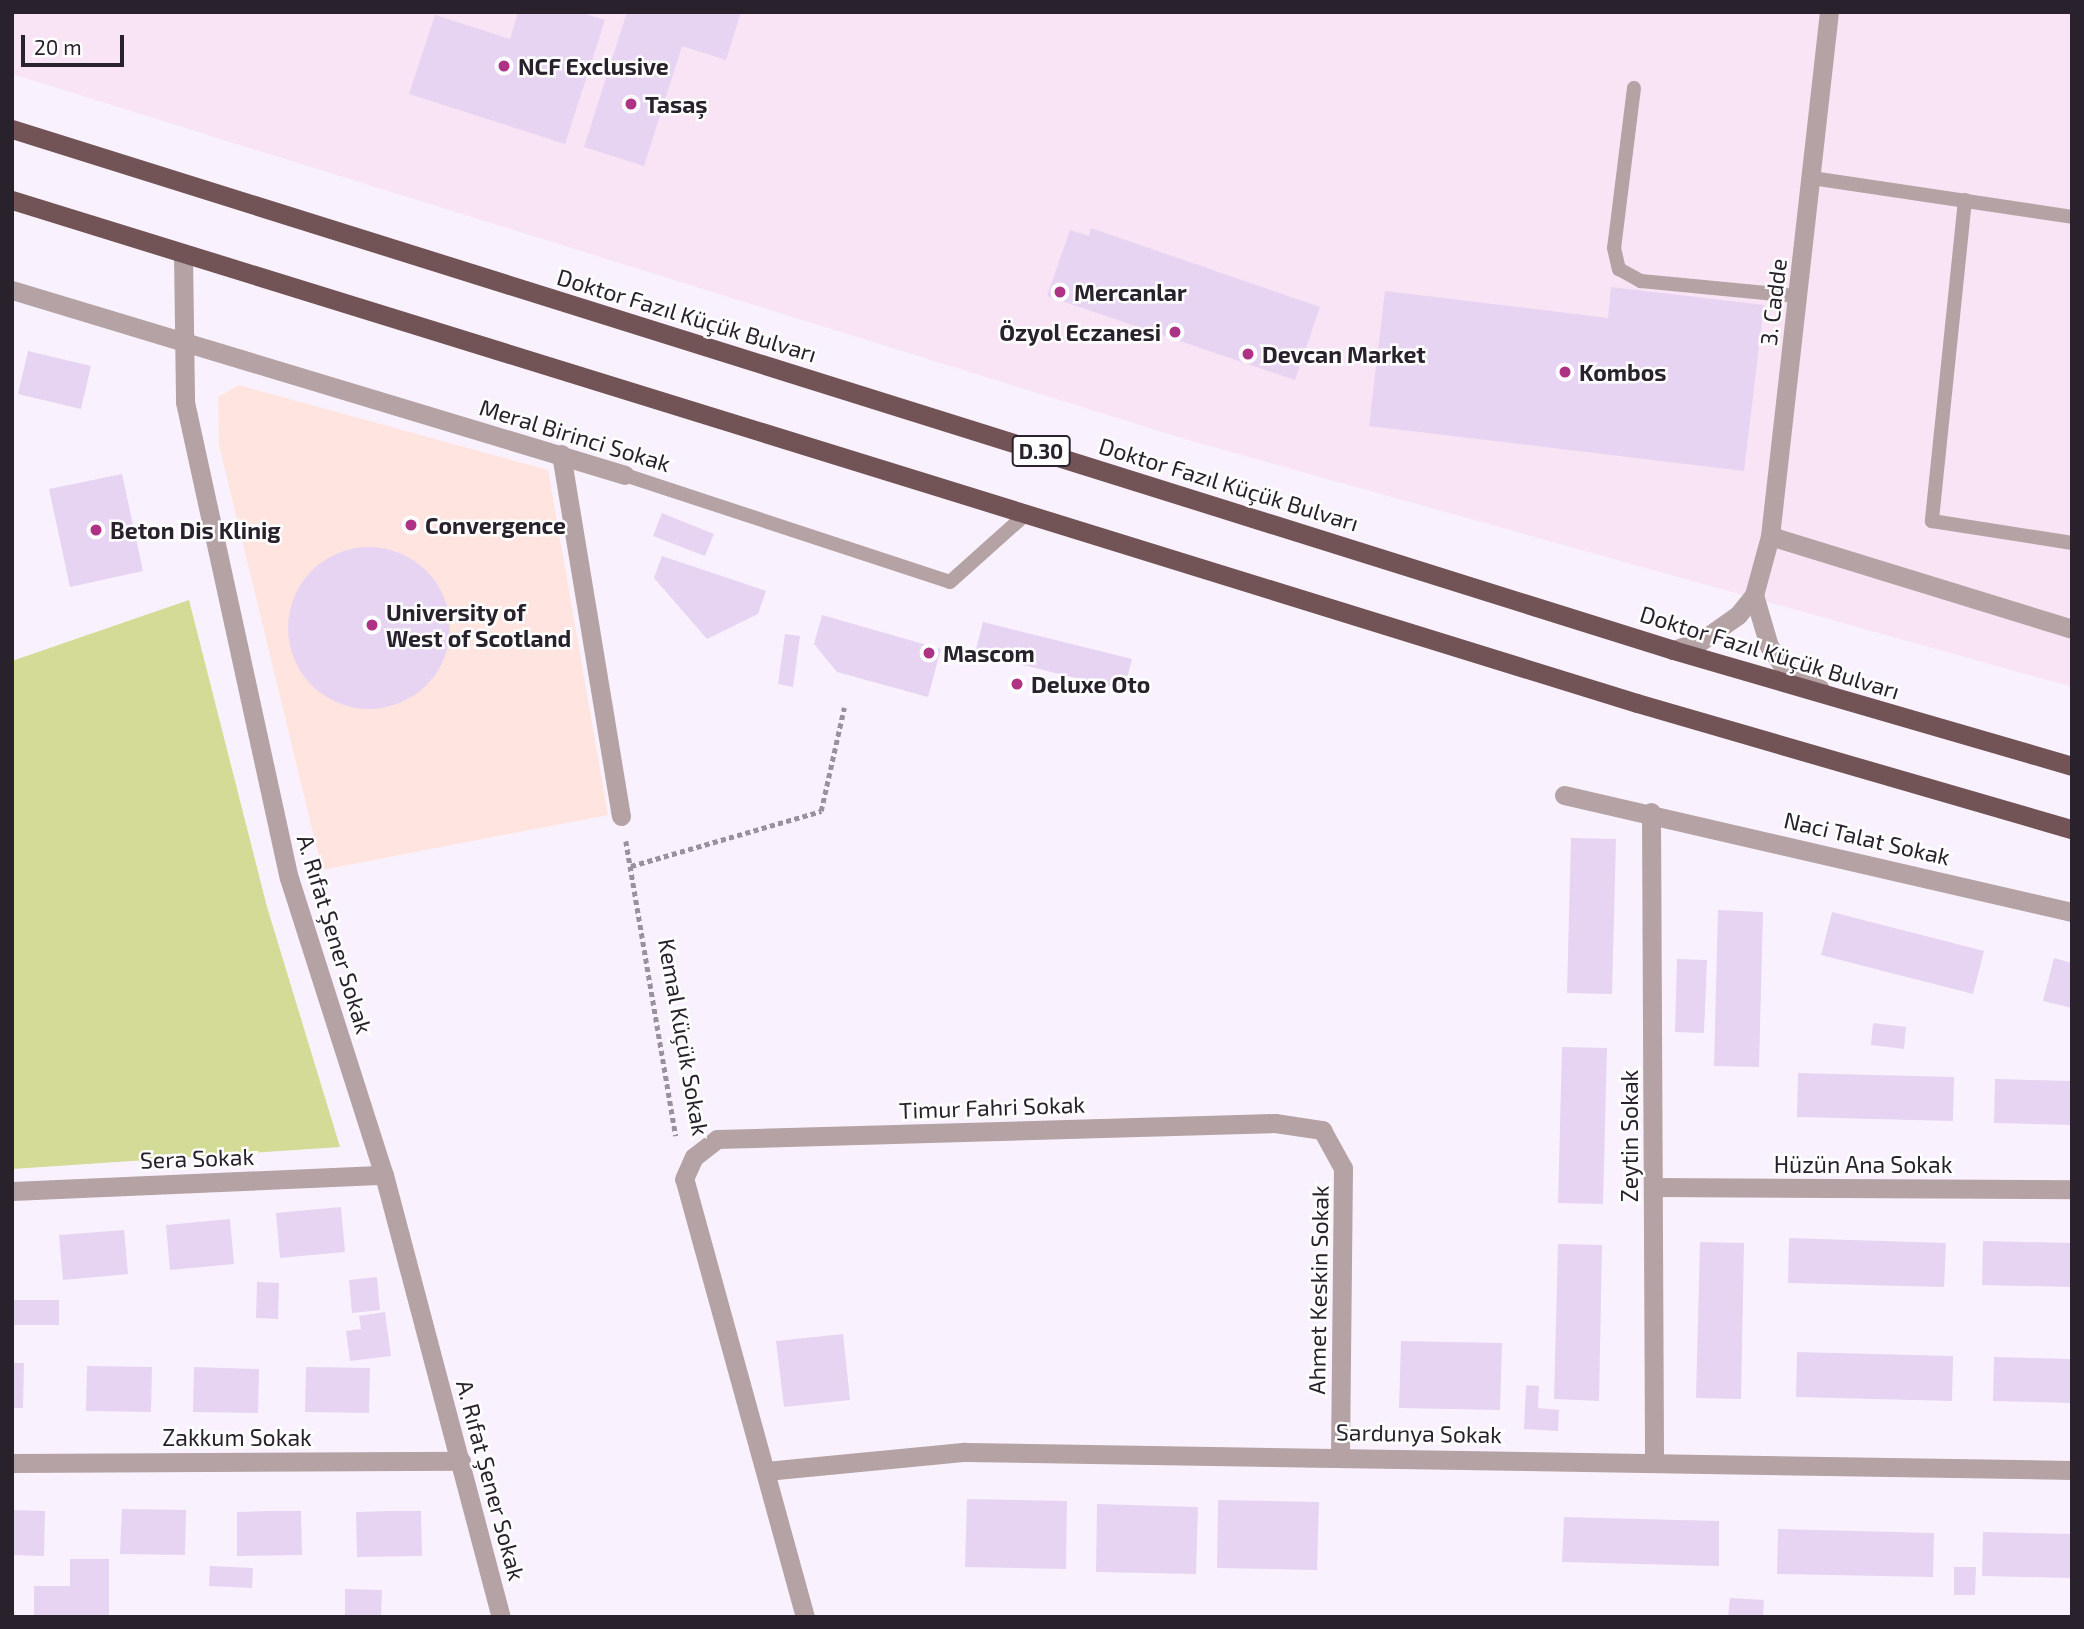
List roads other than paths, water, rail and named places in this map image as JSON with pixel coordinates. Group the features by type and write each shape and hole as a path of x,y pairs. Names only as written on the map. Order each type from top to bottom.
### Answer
{"highway":[{"name":"Doktor Fazıl Küçük Bulvarı","path":"12,129 1673,650 2072,766"},
{"path":"12,200 1025,515 2072,829"}],"street":[{"name":"3. Cadde","path":"1754,595 1770,536 1829,12"},
{"name":"A. Rıfat Şener Sokak","path":"183,254 182,342 185,402 289,878 384,1175 501,1617"},
{"name":"Meral Birinci Sokak","path":"12,290 625,475"},
{"path":"561,454 621,816"},
{"path":"1770,536 2072,629"},
{"path":"1673,650 1722,629 1754,595"},
{"path":"1754,595 1769,646 1786,670 1830,695"},
{"path":"1564,795 1651,812"},
{"name":"Naci Talat Sokak","path":"1651,812 2072,912"},
{"name":"Zeytin Sokak","path":"1651,812 1654,1460"},
{"name":"Timur Fahri Sokak","path":"766,1471 684,1179 694,1157 717,1139 1275,1123 1322,1130"},
{"name":"Ahmet Keskin Sokak","path":"1322,1130 1343,1168 1340,1456"},
{"name":"Sera Sokak","path":"12,1191 384,1175"},
{"name":"Hüzün Ana Sokak","path":"1654,1187 2072,1189"},
{"name":"Sardunya Sokak","path":"766,1471 965,1452 1654,1460 2072,1471"},
{"name":"Zakkum Sokak","path":"12,1463 461,1461"},
{"path":"766,1471 805,1617"}],"lane":[{"path":"1634,88 1614,248 1619,269 1641,281 1798,296"},
{"path":"1811,178 2072,217"},
{"path":"1965,200 1932,521 2072,543"},
{"name":"Meral Birinci Sokak","path":"625,475 950,582 1025,515"}],"place":[{"name":"NCF Exclusive","path":"504,66"},
{"name":"Tasaş","path":"631,104"},
{"name":"Mercanlar","path":"1060,292"},
{"name":"Özyol Eczanesi","path":"1175,332"},
{"name":"Devcan Market","path":"1248,354"},
{"name":"Kombos","path":"1565,372"},
{"name":"Convergence","path":"411,525"},
{"name":"Beton Dis Klinig","path":"96,530"},
{"name":"University of West of Scotland","path":"372,625"},
{"name":"Mascom","path":"929,653"},
{"name":"Deluxe Oto","path":"1017,684"}]}
